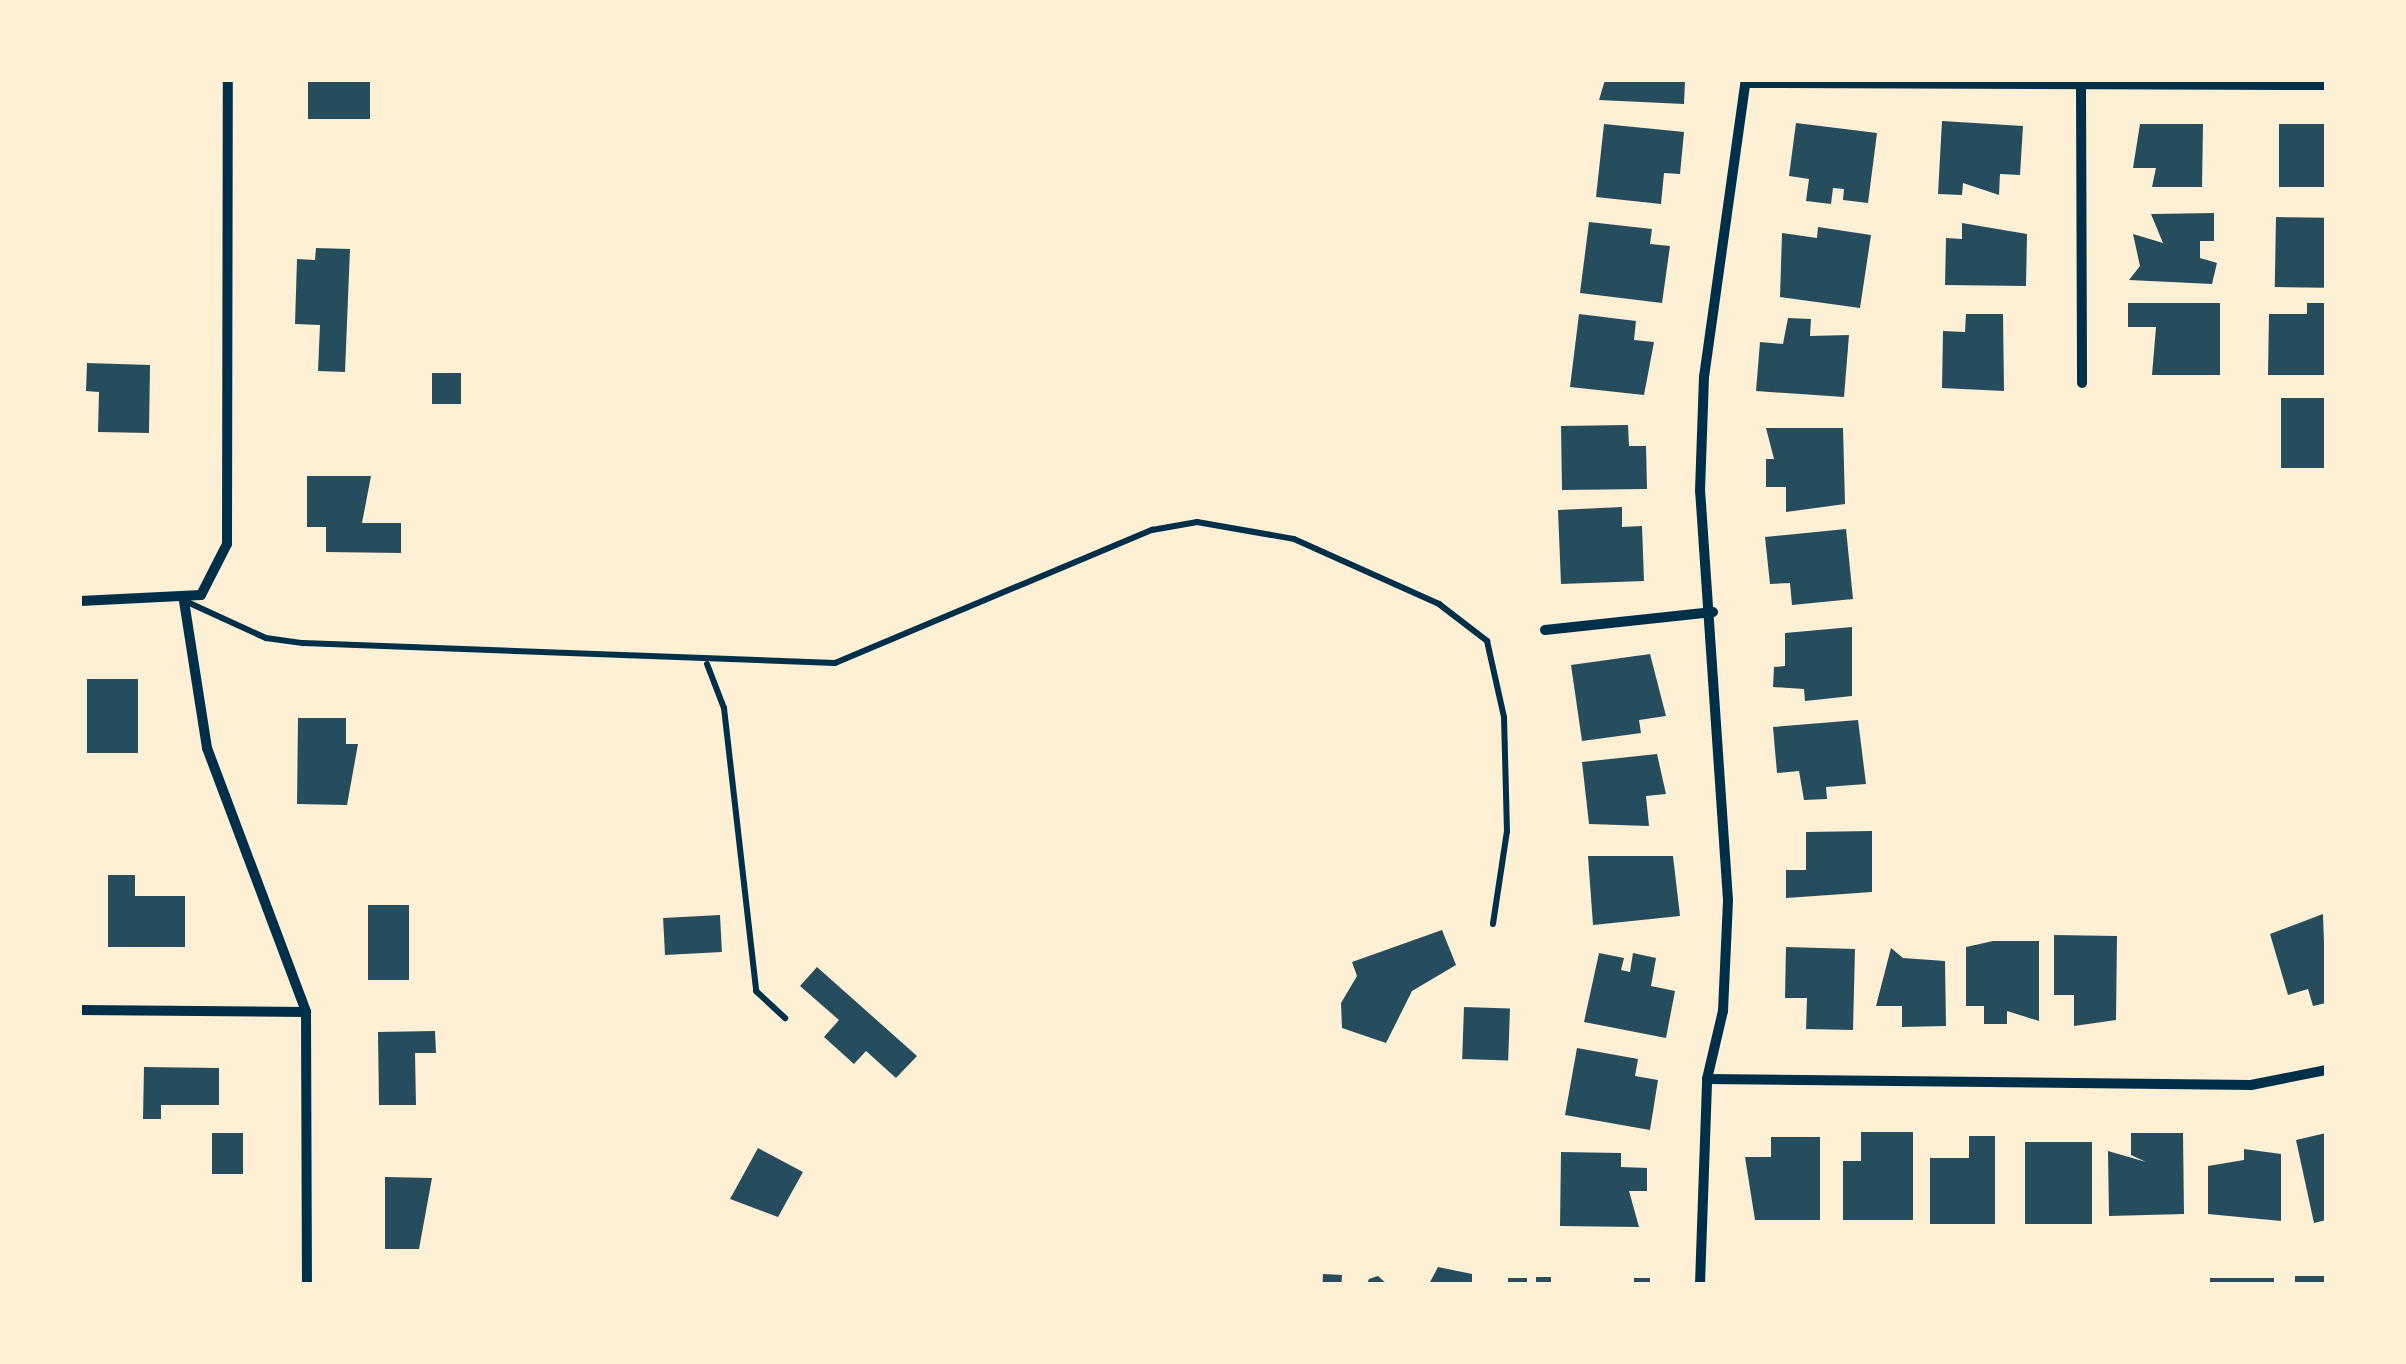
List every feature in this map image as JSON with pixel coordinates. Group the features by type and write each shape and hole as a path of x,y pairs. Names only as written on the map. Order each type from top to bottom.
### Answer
{"street":[{"path":"80,601 184,601 215,581 227,544 228,80"},
{"path":"1700,1284 1706,1079 1722,1011 1728,900 1713,612 1700,491 1704,377 1746,82 2326,85"},
{"path":"2080,84 2082,383"},
{"path":"184,601 207,748 306,1012 306,1284"},
{"path":"1545,630 1713,612"},
{"path":"80,1010 306,1012"},
{"path":"1706,1079 2251,1085 2326,1070"}],"lane":[{"path":"184,601 266,638 304,643 636,648 708,664 836,663 1152,530 1197,522 1294,539 1438,604 1487,640 1504,717 1507,830 1504,896 1493,924"},
{"path":"708,664 724,708 756,991 785,1018"}],"building":[{"path":"308,80 370,80 370,119 308,119"},
{"path":"1605,80 1685,80 1684,104 1599,100"},
{"path":"1942,121 2023,126 2020,175 2000,174 1999,195 1963,183 1962,195 1938,194"},
{"path":"1796,123 1877,133 1868,203 1843,200 1844,189 1833,188 1831,204 1806,201 1809,179 1789,176"},
{"path":"1604,124 1684,132 1680,174 1664,173 1661,204 1596,197"},
{"path":"2140,124 2203,124 2202,187 2152,187 2156,168 2133,168"},
{"path":"2279,124 2326,124 2326,187 2279,187"},
{"path":"2214,213 2214,241 2200,241 2200,258 2217,263 2212,284 2129,280 2140,266 2133,234 2163,243 2151,214"},
{"path":"2276,217 2326,218 2325,288 2275,287"},
{"path":"1589,222 1652,229 1650,244 1670,246 1662,303 1580,293"},
{"path":"1962,223 2027,234 2026,286 1945,285 1946,238 1962,239"},
{"path":"1818,227 1871,235 1860,308 1780,297 1782,233 1817,238"},
{"path":"316,248 350,249 345,372 318,371 320,325 295,324 297,259 315,260"},
{"path":"2128,303 2220,303 2220,375 2152,375 2156,327 2128,327"},
{"path":"2307,303 2326,303 2326,375 2268,375 2269,314 2307,314"},
{"path":"1579,314 1636,321 1634,340 1654,342 1644,395 1570,387"},
{"path":"1966,314 2003,314 2004,391 1942,388 1943,331 1965,332"},
{"path":"1788,318 1811,319 1810,336 1849,335 1844,397 1756,391 1760,342 1783,344"},
{"path":"87,363 150,365 149,433 98,432 99,392 86,391"},
{"path":"432,373 461,373 461,404 432,404"},
{"path":"2281,398 2326,398 2326,468 2281,468"},
{"path":"1628,425 1629,446 1646,446 1647,489 1562,490 1561,426"},
{"path":"1766,428 1843,428 1845,504 1786,512 1786,487 1766,487 1766,459 1774,459"},
{"path":"307,476 371,476 362,523 401,523 401,553 326,552 326,527 307,527"},
{"path":"1622,507 1622,527 1642,526 1644,581 1561,584 1558,510"},
{"path":"1846,529 1853,599 1792,605 1790,583 1770,584 1765,537"},
{"path":"1852,627 1852,696 1805,701 1804,689 1773,687 1774,667 1785,666 1785,633"},
{"path":"1650,654 1666,716 1639,720 1641,733 1582,741 1571,665"},
{"path":"87,679 138,679 138,753 87,753"},
{"path":"298,718 346,718 346,744 358,744 347,805 297,804"},
{"path":"1858,720 1866,784 1826,787 1827,799 1804,800 1799,771 1777,773 1773,727"},
{"path":"1657,754 1666,794 1646,796 1649,826 1589,824 1582,762"},
{"path":"1872,831 1872,892 1786,898 1786,870 1806,870 1806,832"},
{"path":"1588,856 1673,856 1680,916 1593,925"},
{"path":"108,875 135,875 135,896 185,896 185,947 108,947"},
{"path":"368,905 409,905 409,980 368,980"},
{"path":"2323,914 2326,1003 2313,1006 2308,989 2288,995 2270,934"},
{"path":"720,915 722,952 665,955 663,918"},
{"path":"1442,930 1456,965 1412,991 1386,1043 1342,1028 1341,1003 1357,976 1352,962"},
{"path":"2054,935 2117,936 2116,1020 2074,1026 2074,995 2054,995"},
{"path":"1993,941 2039,941 2039,1021 2007,1011 2007,1024 1984,1024 1984,1006 1966,1006 1966,947"},
{"path":"1786,947 1855,949 1853,1030 1806,1029 1807,998 1785,998"},
{"path":"1891,948 1903,958 1945,961 1946,1026 1902,1027 1902,1006 1876,1006"},
{"path":"1599,953 1624,958 1621,970 1630,972 1633,953 1656,958 1651,986 1675,991 1666,1038 1584,1022"},
{"path":"817,967 917,1056 896,1078 866,1051 854,1064 824,1037 839,1020 800,986"},
{"path":"1464,1007 1510,1009 1508,1061 1462,1059"},
{"path":"435,1031 436,1053 415,1053 416,1105 379,1105 378,1032"},
{"path":"1577,1048 1638,1059 1635,1076 1658,1080 1650,1130 1565,1115"},
{"path":"144,1067 219,1068 219,1105 161,1105 161,1119 143,1119"},
{"path":"1861,1132 1913,1132 1913,1220 1843,1220 1843,1161 1861,1161"},
{"path":"212,1133 243,1133 243,1174 212,1174"},
{"path":"2131,1133 2183,1133 2184,1214 2109,1216 2108,1151 2146,1162 2131,1155"},
{"path":"2326,1133 2326,1220 2314,1223 2296,1140"},
{"path":"1969,1136 1995,1136 1995,1224 1930,1224 1930,1158 1969,1158"},
{"path":"1771,1137 1820,1137 1820,1220 1755,1220 1745,1157 1771,1157"},
{"path":"2025,1142 2092,1142 2092,1224 2025,1224"},
{"path":"758,1148 803,1172 778,1217 730,1199"},
{"path":"2244,1149 2281,1154 2281,1221 2208,1214 2208,1166 2244,1160"},
{"path":"1561,1152 1621,1153 1621,1167 1647,1168 1647,1191 1629,1191 1639,1227 1560,1226"},
{"path":"385,1177 432,1178 419,1249 385,1249"},
{"path":"1438,1267 1472,1274 1472,1284 1429,1284"},
{"path":"1323,1274 1342,1275 1342,1284 1322,1284"},
{"path":"1378,1276 1387,1284 1367,1284"},
{"path":"2295,1276 2326,1276 2326,1284 2295,1284"},
{"path":"1536,1277 1551,1277 1551,1284 1536,1284"},
{"path":"1508,1278 1527,1278 1527,1284 1508,1284"},
{"path":"1634,1278 1650,1278 1650,1284 1634,1284"},
{"path":"2210,1278 2274,1278 2274,1284 2210,1284"}]}
